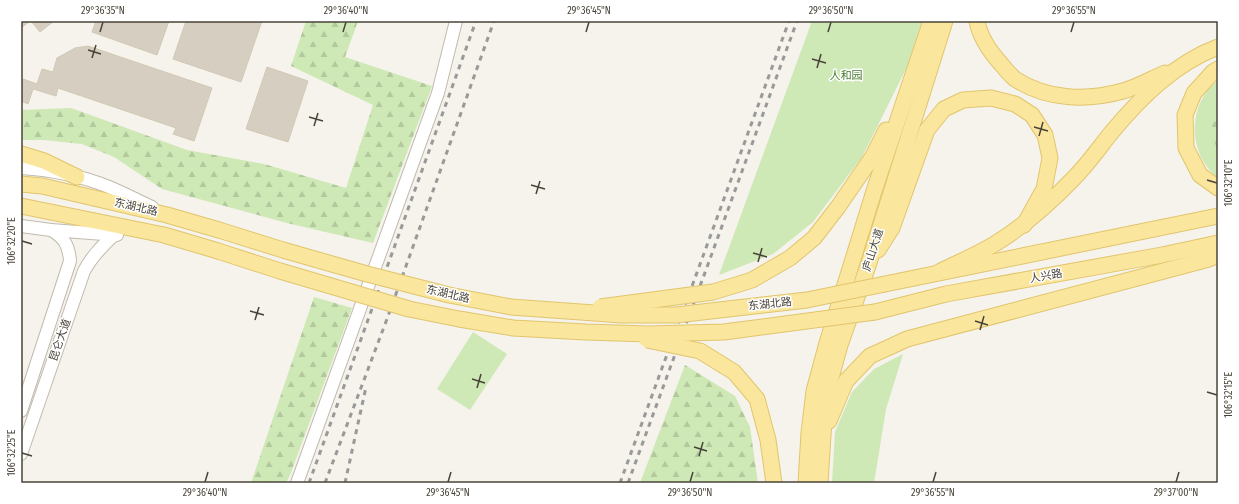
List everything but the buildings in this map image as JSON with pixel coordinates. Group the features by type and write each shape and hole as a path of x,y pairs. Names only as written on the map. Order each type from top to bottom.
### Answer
{"main road":[{"name":"庐山大道","path":"806,483 809,433 814,391 827,343 875,188 931,21"},
{"name":"庐山大道","path":"820,483 823,435 828,392 836,358 868,266 945,21"},
{"path":"977,21 991,54 1014,78 1040,92 1064,98 1094,96 1123,91 1175,69 1207,51 1218,47"},
{"path":"939,272 992,246 1024,225 1075,177 1112,131 1147,94 1175,69"},
{"path":"1218,69 1213,72 1194,93 1185,115 1186,148 1200,175 1218,188"},
{"path":"565,311 713,292 752,280 790,258 814,238 838,207 873,156 914,70"},
{"path":"868,266 892,228 927,130 944,109 963,100 991,98 1015,104 1032,115 1045,135 1050,158 1044,189 1024,225"},
{"path":"21,154 44,161 77,177"},
{"name":"东湖北路","path":"21,184 42,186 167,215 298,255 449,295 511,307 622,315 676,315 807,300 939,272"},
{"name":"东湖北路","path":"21,206 164,235 280,271 416,310 513,328 648,334 724,332 875,312"},
{"path":"939,272 1218,216"},
{"name":"人兴路","path":"875,312 946,294 1218,243"},
{"path":"823,435 846,381 870,356 907,340 1209,259 1218,255"},
{"path":"614,333 700,351 734,372 757,399 768,440 774,483"}],"street":[{"path":"297,483 438,93 456,21"},
{"path":"21,168 36,169 77,177 109,187 167,215"},
{"path":"21,226 52,230 114,234 164,235"},
{"name":"昆仑大道","path":"21,411 70,261 66,241 52,230"},
{"name":"昆仑大道","path":"21,454 84,271 100,247 114,234"}],"green space":[{"path":"306,21 358,21 345,57 432,86 373,243 287,223 162,189 114,157 82,144 44,140 21,140 21,110 71,108 187,150 264,164 346,188 373,105 291,66"},
{"name":"人和园","path":"812,21 922,21 907,67 862,157 813,222 773,254 719,275"},
{"path":"1218,81 1218,178 1209,170 1202,160 1195,137 1195,125 1201,102 1208,90"},
{"path":"1218,103 1218,150 1213,138 1212,121"},
{"path":"314,297 352,308 286,483 251,483"},
{"path":"473,332 507,354 470,410 437,389"},
{"path":"903,354 886,409 874,483 832,483 835,432 852,392 874,369"},
{"path":"685,365 735,396 750,427 758,483 640,483"}],"railway":[{"path":"309,483 476,21"},
{"path":"325,483 387,319 494,21"},
{"path":"620,483 789,21"},
{"path":"628,483 797,21"},
{"path":"345,483 366,387"}]}
